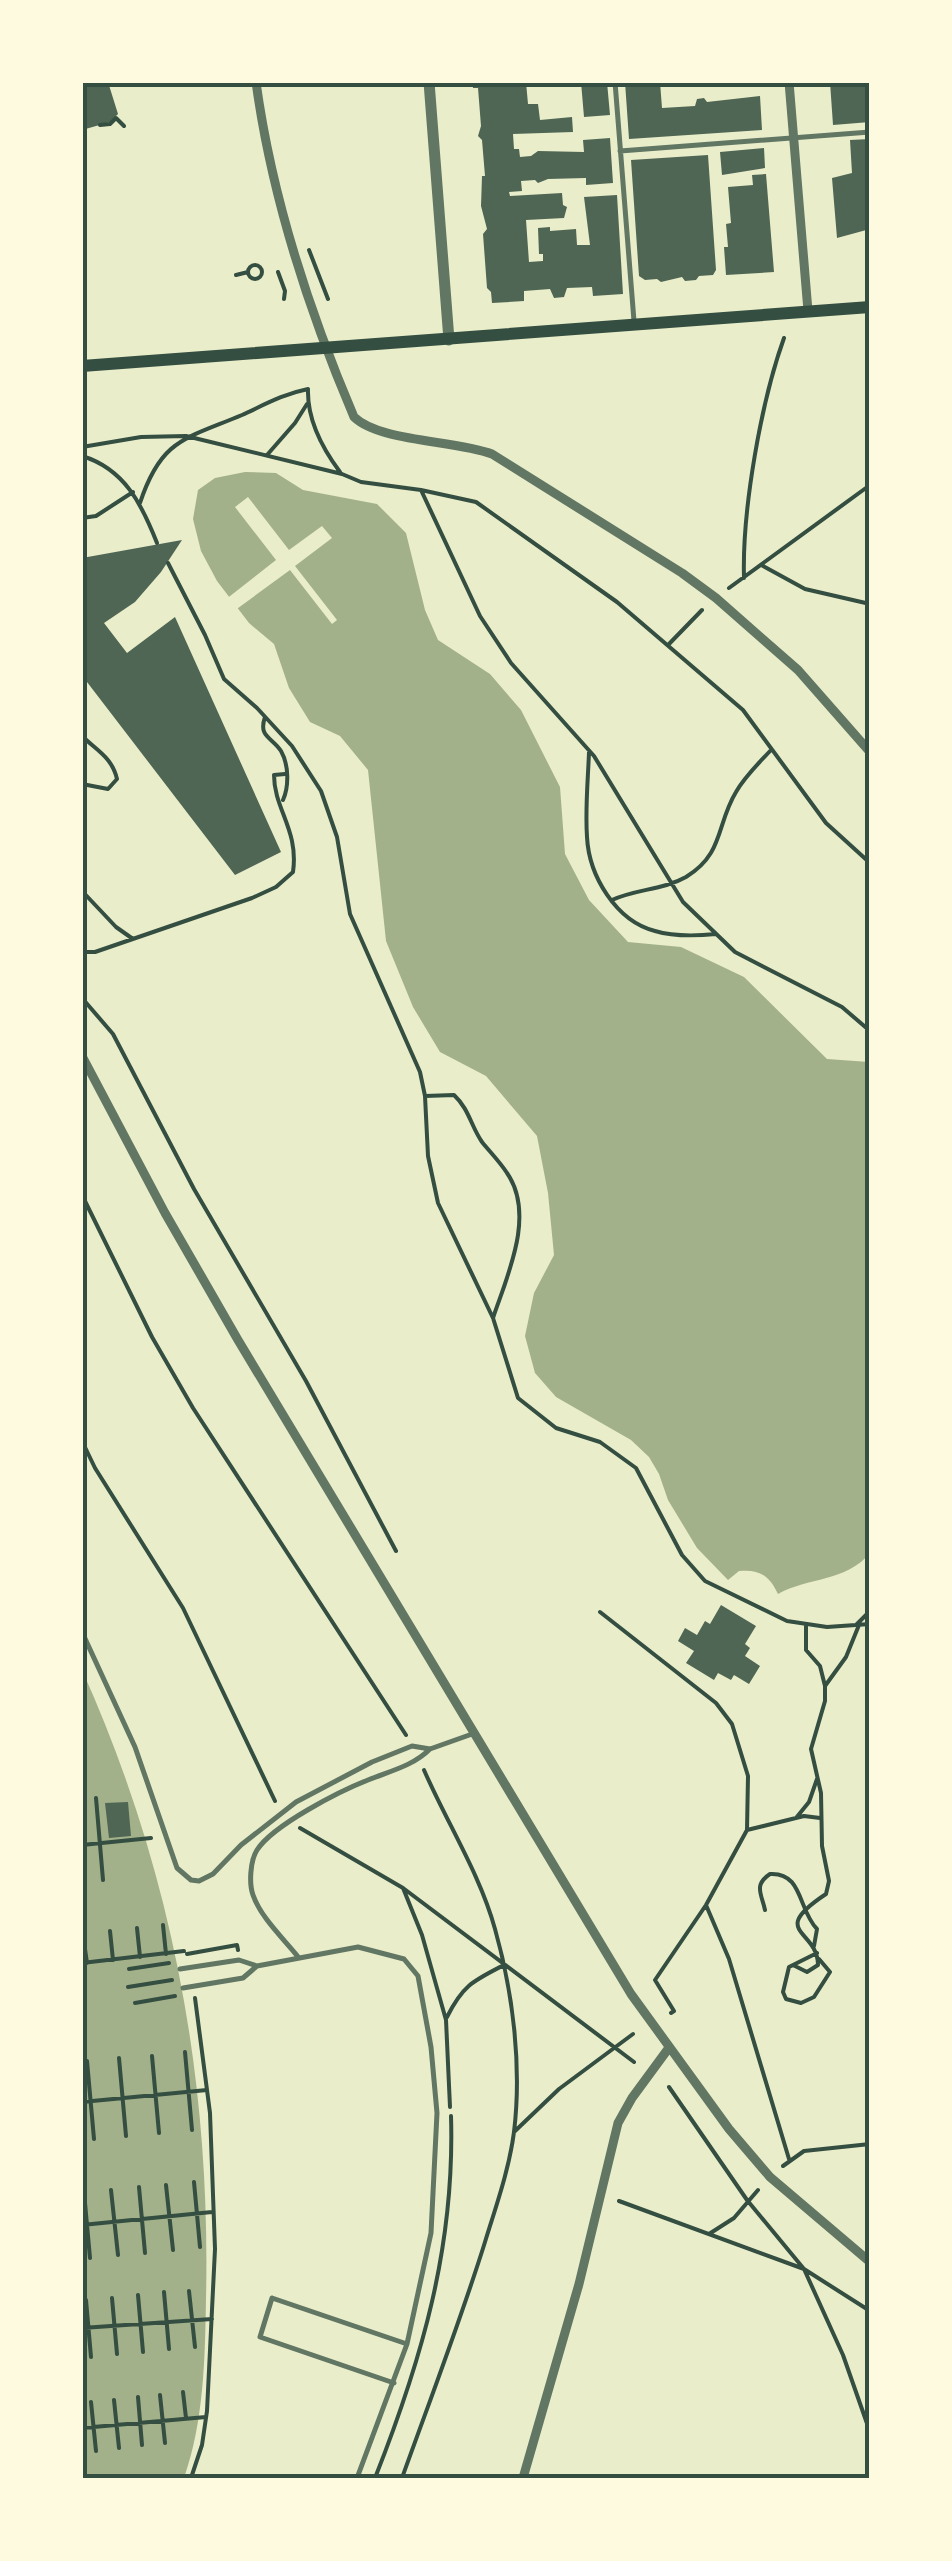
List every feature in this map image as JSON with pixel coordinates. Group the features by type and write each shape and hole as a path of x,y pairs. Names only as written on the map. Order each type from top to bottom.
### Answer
{"main road":[{"path":"82,366 870,307"}],"street":[{"path":"256,82 266,153 286,234 354,417 375,431 471,446 492,454 682,573 798,670 870,752"},
{"path":"429,82 449,340"},
{"path":"790,82 808,311"},
{"path":"82,1056 238,1340 611,1962 668,2048 770,2178 870,2262"},
{"path":"523,2478 579,2284 618,2123 668,2048"}],"lane":[{"path":"615,82 634,324"},
{"path":"620,152 870,132"},
{"path":"82,1632 136,1748 178,1868 191,1880 214,1874 280,1812 372,1762 412,1746 430,1749"},
{"path":"299,1958 256,1903 251,1890 258,1848 304,1813 365,1781 419,1760 430,1749 475,1733"},
{"path":"249,1838 258,1848"},
{"path":"184,1991 242,1978 257,1966 358,1947 391,1954 412,1967 422,1987 437,2113 430,2233 408,2344 358,2478"},
{"path":"179,1965 240,1960 257,1966"},
{"path":"394,2382 260,2337 272,2298 408,2344"}],"path":[{"path":"100,125 110,124 116,118 124,126"},
{"path":"310,250 328,299"},
{"path":"236,275 248,272"},
{"path":"278,272 284,299"},
{"path":"744,578 748,510 772,371 784,338"},
{"path":"140,503 150,470 186,436 283,394 308,390 307,404 324,450 342,474"},
{"path":"267,455 307,404"},
{"path":"82,447 186,436 361,482 476,502 616,602 743,710 826,822 870,864"},
{"path":"82,456 108,469 133,492 157,544"},
{"path":"731,585 763,566 870,485"},
{"path":"421,490 480,616 510,663 589,749 682,902 735,952 842,1008 870,1031"},
{"path":"82,518 96,516 133,492"},
{"path":"168,563 224,680 292,746 322,791 338,836 350,914 409,1041 425,1096 428,1156 438,1204 493,1318 518,1398 556,1428 600,1442 636,1468 674,1542 705,1581 786,1621 827,1627 870,1624"},
{"path":"763,566 805,589 870,604"},
{"path":"669,644 702,610"},
{"path":"265,716 265,738 280,749 289,783 282,803"},
{"path":"82,736 102,752 115,770 116,779 108,789 82,784"},
{"path":"612,900 629,892 672,884 708,860 736,792 772,748"},
{"path":"589,749 586,840 601,887 624,914 652,931 688,936 716,934"},
{"path":"82,952 96,952 252,898 276,887 294,872 295,849 274,789 274,774 284,774"},
{"path":"82,891 116,927 134,939"},
{"path":"82,998 113,1034 194,1189 306,1381 396,1550"},
{"path":"425,1096 454,1095 466,1107 479,1138 510,1175 518,1201 516,1246 493,1318"},
{"path":"82,1195 152,1336 193,1408 408,1738"},
{"path":"82,1441 183,1608 278,1806"},
{"path":"825,1686 846,1658 858,1624 870,1611"},
{"path":"600,1612 716,1703 732,1724 748,1776 747,1830 706,1904 655,1980 674,2011 671,2013"},
{"path":"806,1624 806,1650 820,1666 825,1686 811,1750 821,1793 828,1890 803,1910 798,1927 800,1935 817,1953 829,1966 829,1977 808,2002 792,2002 783,1996 789,1967 817,1953"},
{"path":"402,2478 458,2328 506,2172 517,2085 504,1964 484,1896 424,1771"},
{"path":"795,1818 809,1802 817,1779"},
{"path":"96,1798 103,1880"},
{"path":"747,1830 795,1818 821,1818"},
{"path":"300,1828 403,1888 634,2062"},
{"path":"82,1845 149,1839"},
{"path":"765,1910 760,1882 775,1873 792,1881 803,1910 817,1929 814,1970 807,1972 793,1965"},
{"path":"706,1904 729,1959 789,2160"},
{"path":"163,1925 166,1954"},
{"path":"137,1928 140,1956"},
{"path":"110,1931 114,1960"},
{"path":"83,1935 85,1963 237,1946 238,1950"},
{"path":"446,2020 460,1991 504,1964"},
{"path":"130,1969 179,1965"},
{"path":"128,1987 182,1978"},
{"path":"163,2000 184,1991"},
{"path":"135,2003 173,1996"},
{"path":"191,2478 214,2319 207,2090 194,1999 202,1998"},
{"path":"514,2132 558,2089 633,2034"},
{"path":"185,2052 192,2130"},
{"path":"152,2056 160,2134"},
{"path":"119,2058 126,2136"},
{"path":"87,2061 94,2139"},
{"path":"668,2087 747,2200 804,2269 843,2354 870,2432"},
{"path":"82,2102 207,2090"},
{"path":"782,2166 804,2151 870,2144"},
{"path":"194,2182 200,2247"},
{"path":"166,2184 172,2250"},
{"path":"138,2187 145,2252"},
{"path":"111,2190 118,2255"},
{"path":"709,2234 734,2218 758,2190"},
{"path":"84,2192 90,2258"},
{"path":"619,2201 804,2269 870,2311"},
{"path":"85,2224 211,2212"},
{"path":"189,2290 195,2347"},
{"path":"164,2292 169,2349"},
{"path":"138,2296 144,2352"},
{"path":"112,2298 118,2354"},
{"path":"86,2300 91,2356"},
{"path":"86,2328 214,2319"},
{"path":"183,2392 186,2418"},
{"path":"160,2395 165,2443"},
{"path":"138,2397 142,2446"},
{"path":"114,2400 119,2448"},
{"path":"91,2402 96,2451"},
{"path":"82,2428 202,2417"}],"shaded area":[{"path":"245,472 276,473 303,490 377,504 406,533 425,610 438,640 490,674 521,710 560,787 565,854 589,900 628,942 681,947 744,977 827,1059 869,1062 870,1553 850,1569 778,1594 758,1572 739,1571 728,1580 697,1548 668,1500 649,1457 631,1440 556,1397 535,1373 525,1336 534,1293 554,1255 537,1136 486,1076 440,1052 413,1007 386,941 368,770 340,736 310,722 289,688 274,644 249,623 217,581 201,551 193,519 198,490 215,478"},
{"path":"82,1670 140,1822 180,1977 193,2056 206,2217 206,2321 199,2412 184,2478 83,2478"}],"pier":[{"path":"248,497 289,550 322,526 332,538 295,566 337,620 332,624 290,570 234,611 225,600 276,560 235,507"}],"building":[{"path":"82,82 108,82 118,114 110,122 82,130"},
{"path":"472,82 526,82 528,104 538,104 540,120 572,117 573,132 513,134 514,149 519,149 520,157 538,151 584,152 583,140 610,138 613,183 586,185 586,178 521,181 522,191 509,192 510,196 562,193 563,205 567,207 564,218 526,220 529,262 543,261 538,228 576,229 577,245 590,245 584,197 617,195 623,294 593,296 592,287 567,288 564,297 554,298 550,289 524,291 524,301 492,303 487,288 483,234 487,229 481,206 485,176 482,140 478,136 478,88 473,88"},
{"path":"581,82 607,82 610,115 584,117"},
{"path":"625,82 660,82 662,108 695,106 697,99 704,98 707,102 760,96 762,130 629,139"},
{"path":"830,82 870,82 870,122 833,125"},
{"path":"870,139 870,229 837,238 832,178 852,173 850,140"},
{"path":"764,148 765,168 722,175 720,152"},
{"path":"708,155 716,270 713,275 696,280 645,280 639,276 631,160"},
{"path":"766,174 774,272 726,275 726,224 731,223 728,187 753,185 752,175"},
{"path":"182,540 135,602 104,623 127,653 175,617 281,852 235,875 87,682 82,685 82,558"},
{"path":"721,1605 756,1626 745,1644 750,1648 745,1656 760,1666 749,1684 734,1675 731,1680 718,1673 714,1680 686,1663 694,1651 678,1641 685,1628 697,1635 705,1621 710,1624"},
{"path":"128,1802 131,1836 109,1838 105,1803"}]}
